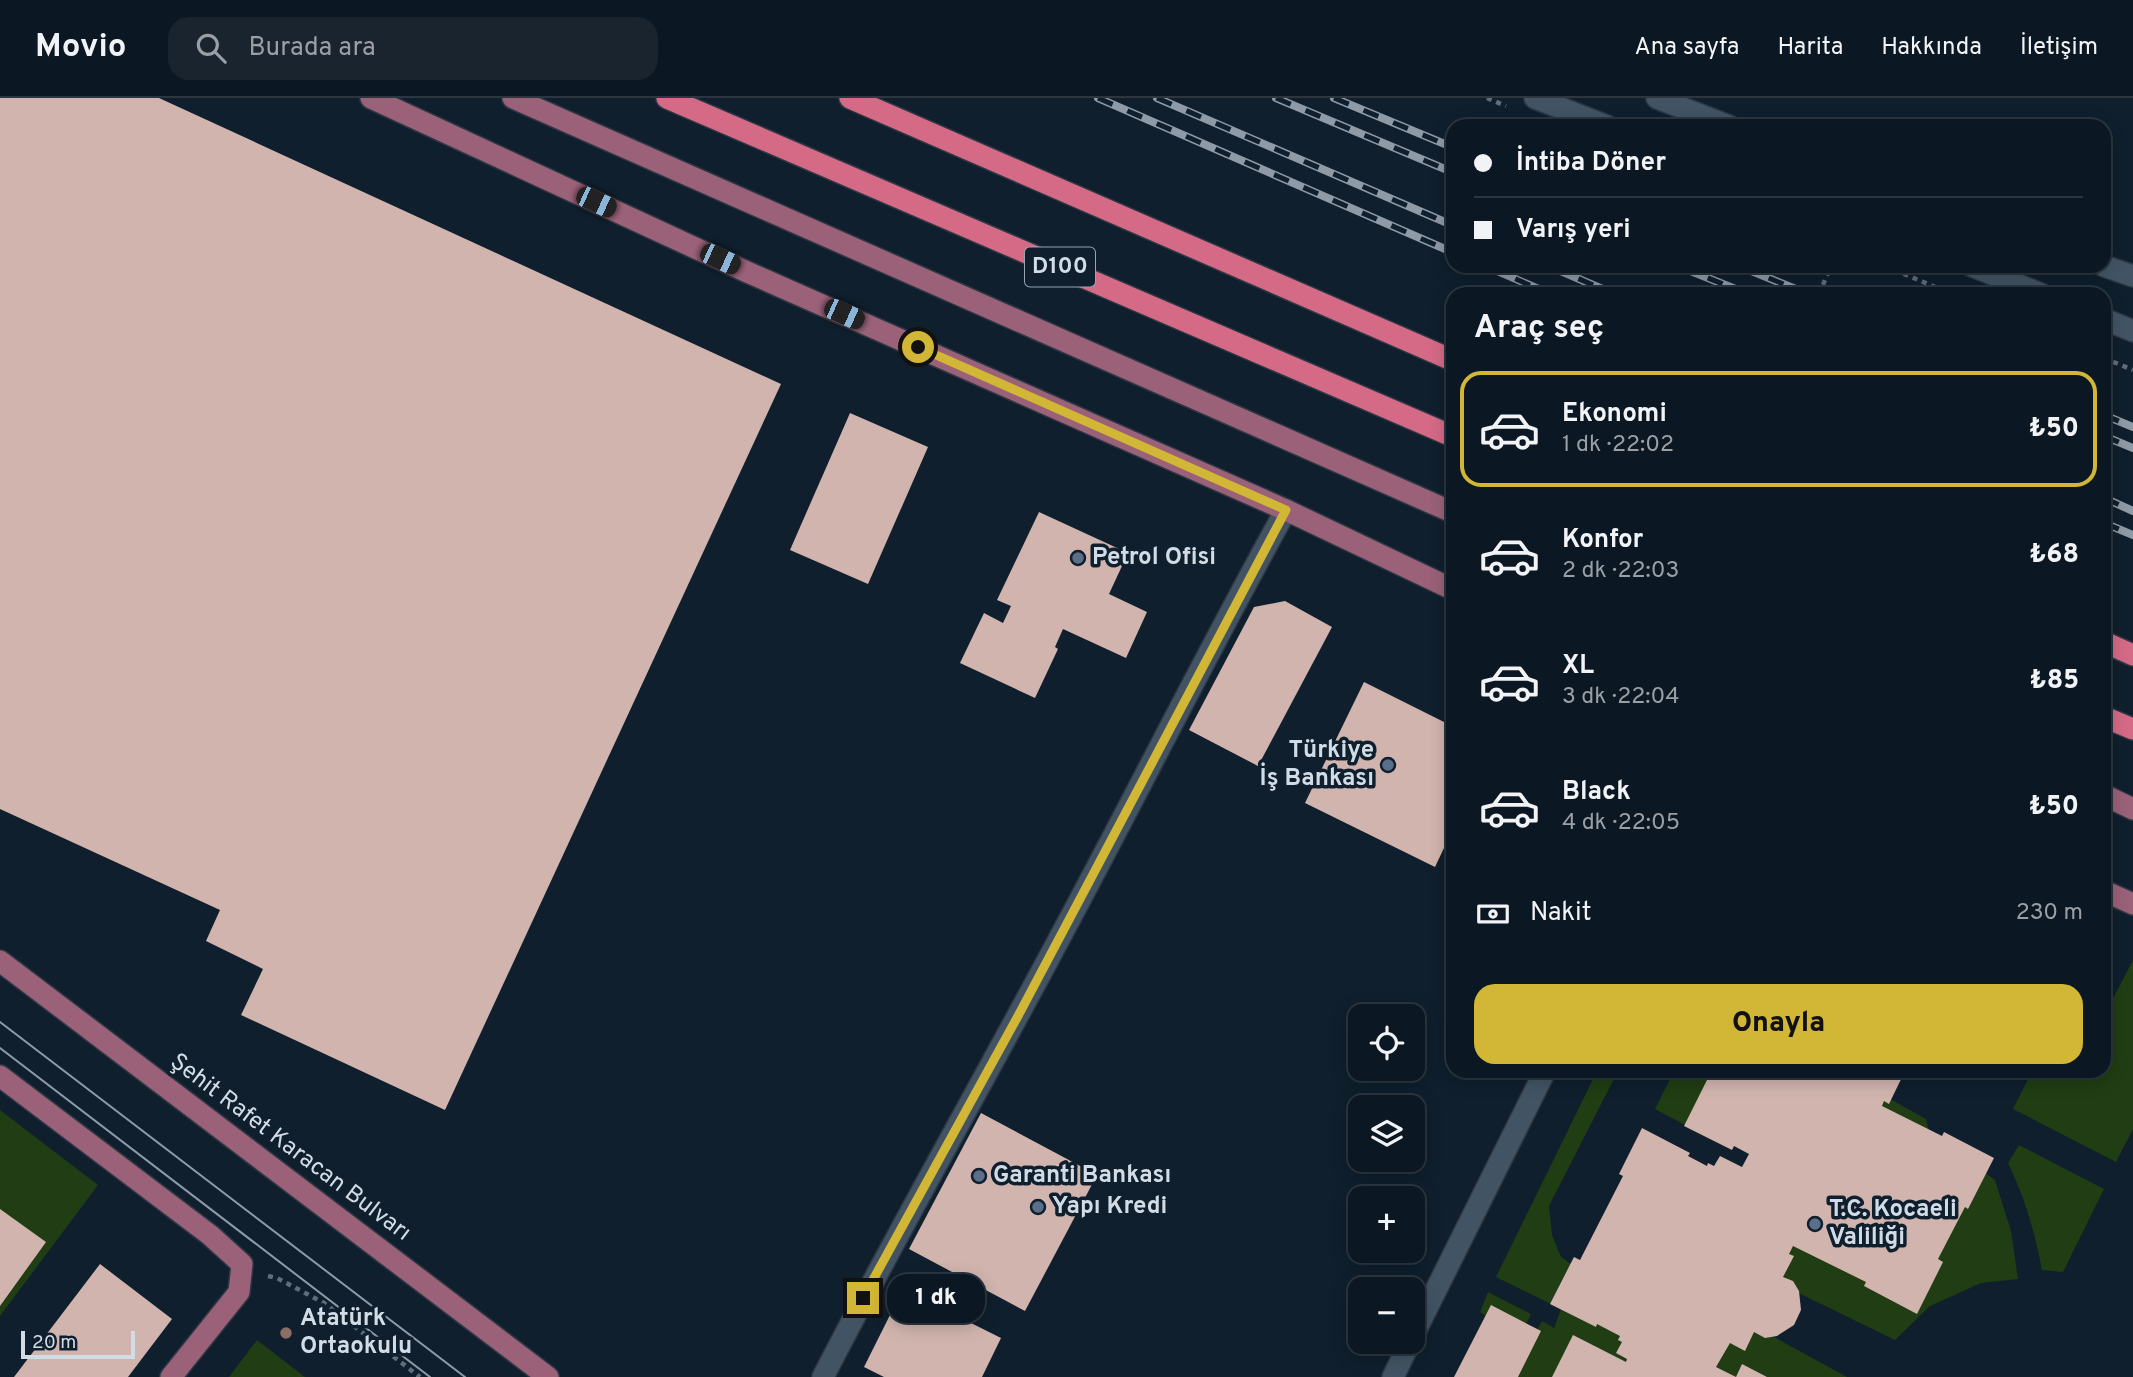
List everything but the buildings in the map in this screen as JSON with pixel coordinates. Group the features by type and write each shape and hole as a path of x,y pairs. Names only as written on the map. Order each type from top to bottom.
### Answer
{"highway":[{"name":"D100","path":"667,98 1446,433"},
{"path":"850,98 1446,357"},
{"path":"2111,645 2133,655"},
{"path":"2111,720 2133,729"}],"main road":[{"path":"371,98 746,271 1286,510 1446,586"},
{"path":"513,98 1446,509"},
{"path":"2111,798 2133,809"},
{"path":"2111,894 2133,904"},
{"name":"Şehit Rafet Karacan Bulvarı","path":"0,961 548,1377"},
{"path":"0,1076 211,1236 242,1264 239,1293 171,1377"}],"street":[{"path":"1535,98 1589,119"},
{"path":"1657,98 1711,119"},
{"path":"2111,268 2133,276"},
{"path":"1989,273 2024,287"},
{"path":"2111,322 2133,331"},
{"path":"823,1377 1286,510"},
{"path":"1425,1312 1542,1078"},
{"path":"1393,1377 1404,1354"}],"path":[{"path":"1902,273 1935,287"},
{"path":"2111,361 2133,370"},
{"path":"277,1278 324,1303 420,1377"}],"green space":[{"path":"2133,960 2133,1129 2116,1162 2013,1109 2028,1078 2111,1078 2111,1002"},
{"path":"1594,1078 1614,1078 1549,1206 1552,1235 1561,1257 1577,1268 1767,1191 1762,1130 1719,1143 1655,1109 1670,1078 1858,1078 1865,1085 1926,1119 1933,1145 1971,1162 1995,1180 2011,1231 2018,1279 1981,1283 1930,1306 1895,1340 1776,1282 1752,1325 1847,1377 1463,1377 1494,1321 1480,1312 1488,1292 1531,1314 1521,1335 1531,1341 1542,1321 1554,1328 1561,1309 1496,1277"},
{"path":"0,1110 98,1185 0,1316"},
{"path":"2019,1145 2104,1189 2063,1272 2042,1270 2029,1216 2008,1163"},
{"path":"257,1340 305,1377 229,1377"}],"tram line":[{"path":"0,1022 465,1377"},
{"path":"0,1048 430,1377"}],"railway":[{"path":"1098,98 1446,249"},
{"path":"1157,98 1446,222"},
{"path":"1276,98 1446,169"},
{"path":"1334,98 1446,145"},
{"path":"1502,273 1534,287"},
{"path":"1565,273 1598,287"},
{"path":"1696,273 1730,287"},
{"path":"1756,273 1791,287"},
{"path":"2111,418 2133,427"},
{"path":"2111,439 2133,448"},
{"path":"2111,501 2133,511"},
{"path":"2111,526 2133,535"}],"place":[{"name":"Petrol Ofisi","path":"1078,558"},
{"name":"Türkiye İş Bankası","path":"1388,765"},
{"name":"Garanti Bankası","path":"979,1176"},
{"name":"Yapı Kredi","path":"1038,1207"},
{"name":"T.C. Kocaeli Valiliği","path":"1815,1224"},
{"name":"Atatürk Ortaokulu","path":"286,1333"}],"route":[{"path":"863,1298 1018,1016 1286,510 918,347"}]}
